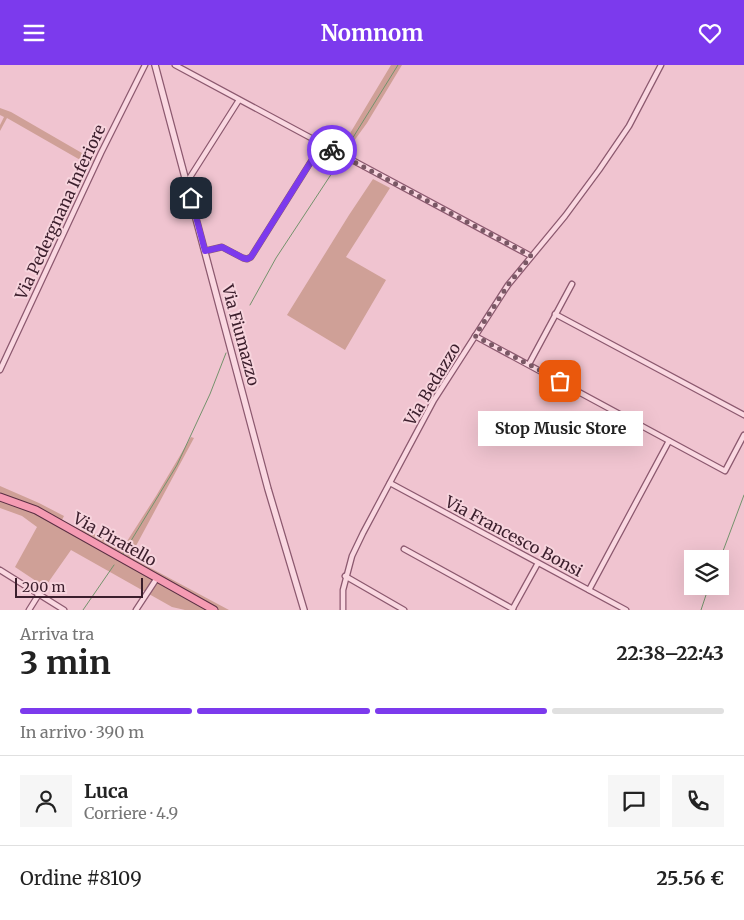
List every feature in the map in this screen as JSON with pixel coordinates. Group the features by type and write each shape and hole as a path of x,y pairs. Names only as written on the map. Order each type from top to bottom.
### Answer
{"main road":[{"name":"Via Piratello","path":"0,497 36,511 214,610"}],"street":[{"name":"Via Pedergnana Inferiore","path":"0,371 101,153 145,65"},
{"name":"Via Fiumazzo","path":"155,65 268,489 304,610"},
{"path":"175,65 531,256"},
{"name":"Via Bedazzo","path":"343,610 342,590 345,576 363,533 434,400 508,285 565,216 604,163 629,126 661,65"},
{"path":"187,182 239,100"},
{"path":"205,251 222,247 243,258 251,257 322,144"},
{"path":"529,364 572,284"},
{"path":"555,314 744,415"},
{"path":"475,336 725,471 744,435"},
{"path":"589,590 670,441"},
{"name":"Via Francesco Bonsi","path":"390,483 626,610"},
{"path":"404,549 512,609 538,563"},
{"path":"0,569 64,610"},
{"path":"345,576 404,610"},
{"path":"136,610 158,578"},
{"path":"29,610 38,594"}],"shaded area":[{"path":"391,65 402,65 367,123 346,152 337,136 346,140"},
{"path":"0,108 11,112 94,160 89,165 7,118 0,131 0,125 4,117 0,115"},
{"path":"373,179 390,188 346,257 386,280 345,350 287,315"},
{"path":"191,437 194,438 130,557 229,610 185,610 172,607 71,550 45,587 15,567 37,527 22,516 0,508 0,486 39,503 64,516 62,520 81,530 83,527 122,549"}],"waterway":[{"path":"344,152 398,65"},
{"path":"250,305 276,258 332,173"},
{"path":"123,554 177,465 210,394 226,353"},
{"path":"723,550 744,495"},
{"path":"83,610 114,565"},
{"path":"701,610 706,595"}],"way so far":[{"path":"332,150 531,256 508,285 475,336 560,381"}],"place":[{"name":"Stop Music Store","path":"560,381"}],"route":[{"path":"191,198 205,251 222,247 247,259 251,257 322,144 332,150"}]}
